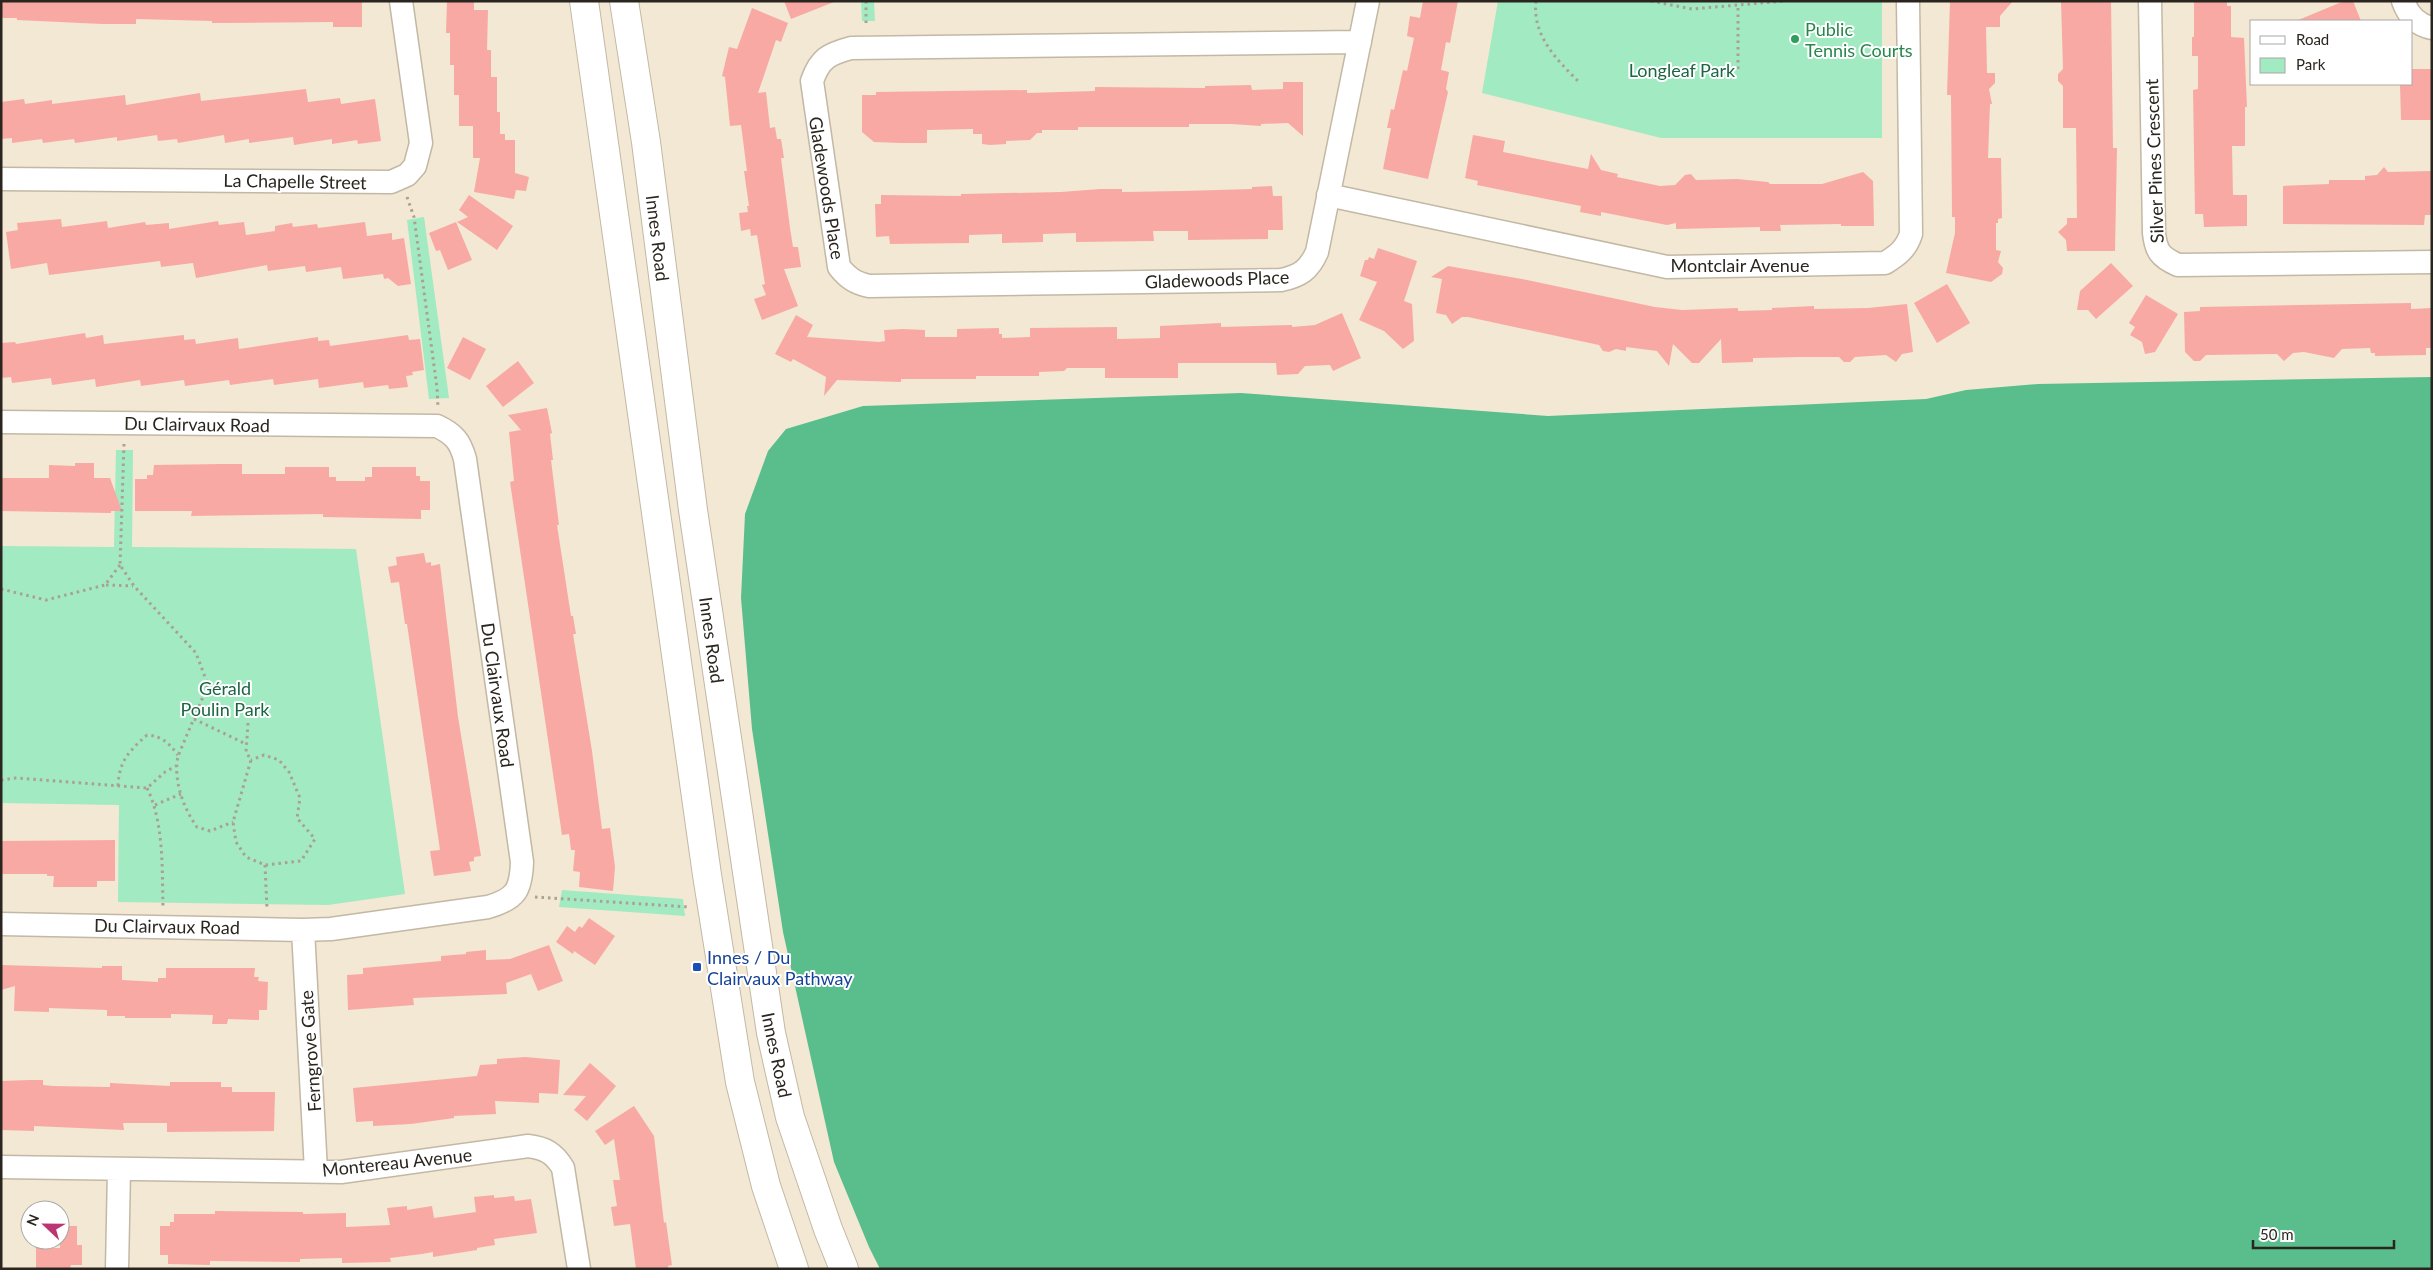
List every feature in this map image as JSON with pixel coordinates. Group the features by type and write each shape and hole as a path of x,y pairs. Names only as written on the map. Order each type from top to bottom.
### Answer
{"main road":[{"name":"Innes Road","path":"584,1 707,875 738,1072 766,1186 794,1269"},
{"name":"Innes Road","path":"624,1 646,142 693,510 772,1033 790,1117 828,1229 844,1269"}],"street":[{"path":"400,1 421,142 415,166 407,175"},
{"name":"Gladewoods Place","path":"1360,42 851,48 831,53 817,68 812,81 839,267 848,277 858,283 869,286 1281,280 1298,276 1313,262 1328,195 1360,42 1368,1"},
{"name":"Montclair Avenue","path":"1328,195 1667,267 1884,264 1899,255 1908,244 1911,234 1908,1"},
{"name":"Silver Pines Crescent","path":"2150,1 2154,232 2156,249 2160,256 2178,265 2432,262"},
{"path":"2403,1 2408,14 2417,22 2432,28"},
{"name":"La Chapelle Street","path":"1,179 391,182 407,175"},
{"name":"Du Clairvaux Road","path":"1,422 437,426 450,432 460,443 465,459 522,862 521,881 515,894 502,903 488,907 331,929 1,924"},
{"name":"Ferngrove Gate","path":"303,930 316,1171"},
{"name":"Montereau Avenue","path":"1,1167 341,1172 528,1146 541,1148 555,1155 563,1168 579,1269"},
{"path":"118,1269 119,1170"}],"path":[{"path":"866,1 868,48"},
{"path":"1536,1 1538,26 1551,54 1578,81"},
{"path":"1652,1 1692,9 1784,1"},
{"path":"1738,6 1738,69"},
{"path":"407,175 406,194 414,217 437,388 437,426"},
{"path":"125,423 120,565 134,586 196,653 208,685 178,756 176,766 181,794 189,816 197,827 210,831 233,822"},
{"path":"104,585 120,565"},
{"path":"1,589 46,600 104,585 134,586"},
{"path":"194,719 246,744"},
{"path":"248,723 246,752 251,760 233,822 236,842 246,857 265,865 301,861 315,839 297,818 300,798 290,772 279,760 264,755 251,760"},
{"path":"118,786 118,770 124,760 147,735 156,735 167,742 178,756"},
{"path":"1,780 16,778 147,788 164,772 176,766"},
{"path":"147,788 156,805 155,815 161,843 163,926"},
{"path":"156,805 181,794"},
{"path":"265,865 268,895 267,928"},
{"path":"515,894 691,907"}],"green space":[{"path":"861,1 874,1 875,21 862,21"},
{"name":"Longleaf Park","path":"1498,1 1882,1 1882,138 1661,138 1482,93"},
{"path":"424,217 449,398 429,399 407,220"},
{"path":"2432,377 2432,1269 880,1269 834,1162 783,932 752,729 741,598 745,514 768,451 786,429 863,406 1241,393 1548,416 1926,399 1966,390 2038,384"},
{"name":"Gérald Poulin Park","path":"116,450 133,450 132,547 356,549 405,894 328,905 118,902 119,805 1,803 1,546 114,547"},
{"path":"562,890 683,899 685,916 559,907"}],"building":[{"path":"1,1 362,1 362,27 333,27 333,22 212,23 212,21 136,19 136,24 102,24 17,20 17,18 1,18"},
{"path":"447,1 474,1 474,10 488,10 487,50 491,50 491,77 497,77 497,112 500,112 500,134 505,134 505,140 515,140 515,173 529,177 526,191 516,190 514,199 474,192 480,158 473,158 473,126 459,126 459,95 454,95 454,65 450,65 450,33 446,33"},
{"path":"784,1 834,1 834,2 791,19"},
{"path":"1423,1 1458,1 1450,43 1446,42 1441,70 1449,72 1446,89 1448,92 1428,179 1383,169 1391,128 1387,128 1391,109 1394,110 1403,70 1407,71 1414,38 1407,36 1410,16 1420,18"},
{"path":"1950,1 2013,1 2000,16 2000,27 1986,27 1987,73 1995,73 1995,83 1989,89 1992,104 1990,104 1988,158 2001,158 2002,218 1998,219 1998,223 1996,223 1996,250 2001,251 1998,262 2003,268 2002,274 1991,282 1946,273 1955,233 1955,217 1952,217 1951,95 1947,95"},
{"path":"2061,1 2111,1 2113,148 2117,148 2115,251 2067,251 2066,240 2058,232 2067,224 2067,218 2077,218 2076,128 2063,128 2063,86 2058,81 2058,74 2063,69"},
{"path":"2194,1 2227,1 2227,6 2231,6 2231,37 2244,38 2247,107 2245,107 2245,146 2232,146 2233,195 2247,195 2247,226 2204,227 2203,214 2195,214 2193,90 2198,89 2198,56 2192,56"},
{"path":"2344,1 2353,1 2361,20 2298,20"},
{"path":"752,8 788,23 781,42 776,40 758,93 766,92 770,128 775,127 777,139 781,139 784,158 781,158 790,228 793,247 798,247 801,267 784,269 798,306 762,320 754,299 766,295 762,285 765,284 757,235 751,236 750,229 741,231 739,213 748,212 747,206 749,206 744,171 747,171 741,125 730,126 725,77 722,76 729,47 737,49"},
{"path":"2413,69 2432,69 2432,120 2401,120 2400,85 2413,85"},
{"path":"1283,82 1303,82 1303,136 1288,123 1261,124 1261,126 1189,124 1189,127 1078,127 1078,130 1042,130 1042,133 1037,133 1030,140 1006,141 1006,144 990,145 982,144 982,134 973,134 973,129 927,130 927,143 874,142 862,132 862,95 876,95 876,92 1027,90 1027,93 1095,91 1095,87 1205,88 1205,86 1251,85 1252,90 1283,89"},
{"path":"306,89 308,102 340,98 341,104 375,99 381,141 358,144 357,140 332,144 332,139 294,145 293,137 249,143 249,139 225,143 224,135 178,143 177,139 158,141 157,135 117,141 117,137 75,143 74,139 43,143 42,139 12,143 12,138 1,139 1,102 24,99 25,104 52,100 52,104 125,95 126,105 200,93 201,101"},
{"path":"1473,135 1505,141 1503,152 1588,169 1591,154 1601,170 1618,174 1617,177 1660,186 1675,185 1685,175 1691,174 1696,180 1737,179 1768,182 1770,184 1822,184 1863,172 1873,181 1874,226 1841,226 1841,224 1780,225 1781,231 1760,231 1760,227 1676,229 1676,223 1667,225 1601,212 1601,216 1580,212 1581,206 1477,185 1478,181 1465,178"},
{"path":"2384,167 2388,172 2432,171 2432,215 2425,215 2424,225 2283,224 2283,186 2329,184 2329,180 2365,180 2365,176 2377,175"},
{"path":"1272,186 1273,196 1282,196 1283,230 1268,230 1268,239 1188,240 1188,231 1153,231 1154,241 1076,242 1076,233 1043,234 1043,242 1002,243 1002,234 969,235 969,243 890,244 889,236 876,237 875,204 881,204 881,195 961,196 961,194 1061,192 1100,189 1122,189 1122,192 1183,191 1252,189 1252,187"},
{"path":"469,195 513,226 497,250 457,222 468,217 459,210"},
{"path":"61,219 62,227 107,221 108,228 145,222 146,225 169,223 169,229 218,221 219,225 244,222 246,235 275,231 275,226 292,223 293,227 317,224 318,228 365,222 367,236 392,233 392,240 404,238 411,284 398,286 388,278 384,279 383,274 343,279 341,267 306,272 305,266 268,271 267,265 196,278 193,263 161,267 160,261 49,275 47,263 11,269 6,232 18,230 17,223"},
{"path":"456,222 472,260 448,270 440,250 436,251 429,233"},
{"path":"1378,248 1417,261 1404,301 1412,304 1414,341 1403,349 1384,331 1359,320 1377,282 1360,276 1365,260 1368,260 1369,257 1374,259"},
{"path":"2111,263 2133,286 2096,319 2088,310 2077,310 2080,291"},
{"path":"1448,266 1527,280 1655,307 1682,310 1738,308 1738,311 1772,310 1772,308 1814,306 1814,309 1868,308 1907,304 1913,352 1902,354 1896,362 1886,355 1855,357 1850,362 1844,362 1839,357 1797,357 1753,358 1753,362 1722,363 1721,339 1699,363 1692,363 1673,344 1669,366 1657,351 1626,347 1626,351 1616,349 1609,352 1603,351 1599,345 1468,317 1462,317 1452,324 1446,315 1436,313 1442,279 1431,277"},
{"path":"1947,284 1970,323 1937,343 1914,303"},
{"path":"2146,295 2178,314 2155,352 2145,354 2142,342 2130,335 2135,327 2129,323"},
{"path":"2411,303 2411,309 2432,308 2432,348 2426,348 2426,355 2375,356 2375,353 2371,353 2370,348 2342,349 2334,358 2304,352 2293,353 2284,361 2277,354 2206,355 2200,361 2194,361 2185,352 2184,312 2200,311 2200,307"},
{"path":"1342,313 1361,358 1333,371 1330,365 1305,366 1298,374 1277,375 1276,363 1178,363 1178,378 1105,378 1105,368 1067,368 1064,371 1039,372 1039,376 976,376 976,379 901,379 901,382 837,380 824,396 826,377 793,359 791,362 775,354 796,315 813,325 807,337 879,342 885,341 884,330 903,329 925,330 925,337 957,337 957,329 999,328 999,334 1002,334 1002,338 1030,337 1030,328 1117,327 1117,339 1160,338 1160,326 1221,323 1221,327 1292,325 1292,327 1315,325"},
{"path":"85,333 86,338 103,335 104,344 184,335 184,340 195,339 196,344 238,338 239,349 318,337 318,341 329,340 330,346 408,335 409,340 420,339 424,370 412,372 413,375 406,376 408,387 389,389 388,385 364,388 363,382 319,388 318,379 274,385 273,379 230,385 229,380 185,386 184,380 141,386 140,380 96,387 95,379 52,385 51,378 12,383 11,377 1,378 1,343 15,342 16,344"},
{"path":"463,337 486,349 470,380 447,368"},
{"path":"518,361 534,383 503,407 486,386"},
{"path":"547,408 552,433 550,434 553,460 551,460 559,525 557,525 571,616 573,616 576,634 573,634 592,751 602,829 610,828 615,867 613,891 579,887 580,872 573,871 575,850 571,850 569,834 562,835 510,482 514,481 509,432 521,430 508,415"},
{"path":"75,463 94,463 94,478 110,478 122,511 111,511 111,513 1,511 1,478 49,478 49,465 75,466"},
{"path":"242,464 242,474 285,474 285,467 329,467 329,477 336,477 336,481 365,481 365,477 372,477 372,467 416,467 416,476 420,476 420,481 430,481 430,510 421,510 421,519 323,517 323,514 191,516 192,511 135,511 135,479 147,479 147,475 153,475 154,465"},
{"path":"424,553 426,563 431,562 431,566 440,564 458,717 481,856 474,857 474,861 469,862 471,871 434,876 430,851 440,850 407,624 405,624 399,582 391,583 388,567 397,565 396,557"},
{"path":"115,840 115,881 97,881 97,887 53,887 54,876 47,876 47,874 1,874 1,841"},
{"path":"589,918 615,936 595,965 574,951 573,954 556,942 567,926 575,932 579,926 582,928"},
{"path":"549,945 563,981 538,991 531,974 506,983 507,994 413,998 414,1005 348,1010 347,975 363,974 363,968 441,961 441,956 486,950 486,960 510,959"},
{"path":"1,965 102,968 102,966 122,966 122,980 158,982 158,978 166,978 166,968 255,968 254,977 259,977 258,981 268,982 267,1010 259,1010 259,1020 228,1019 227,1024 212,1024 213,1015 171,1014 171,1018 125,1018 125,1016 107,1016 107,1010 49,1008 49,1012 14,1011 15,986 1,990"},
{"path":"525,1057 560,1060 558,1094 539,1093 539,1103 495,1101 496,1114 454,1116 454,1118 411,1124 373,1126 373,1121 356,1122 353,1088 477,1076 480,1065 497,1064 497,1059"},
{"path":"590,1063 616,1086 587,1121 574,1110 586,1096 563,1095"},
{"path":"43,1080 43,1085 110,1087 110,1083 170,1086 170,1082 221,1082 221,1087 232,1087 232,1092 275,1092 274,1131 167,1132 167,1123 123,1123 124,1130 34,1126 34,1131 1,1130 1,1081"},
{"path":"634,1106 654,1136 664,1223 666,1222 672,1265 668,1266 668,1269 636,1269 630,1224 614,1226 611,1207 617,1206 613,1180 620,1180 614,1139 605,1145 595,1131"},
{"path":"494,1195 494,1198 514,1196 515,1201 531,1199 537,1233 494,1239 495,1245 477,1248 477,1250 433,1257 433,1252 390,1258 391,1262 342,1263 342,1258 300,1259 300,1262 210,1261 210,1265 168,1264 168,1255 160,1255 160,1226 170,1226 170,1222 174,1222 174,1214 215,1214 215,1211 303,1212 303,1214 346,1213 346,1227 390,1225 387,1208 407,1206 407,1210 432,1206 434,1218 476,1212 474,1197"},
{"path":"70,1226 77,1226 77,1245 82,1245 82,1265 71,1265 70,1269 36,1269 36,1250 70,1250"}],"place":[{"name":"Public Tennis Courts","path":"1795,39"},
{"name":"Innes / Du Clairvaux Pathway","path":"697,967"}]}
